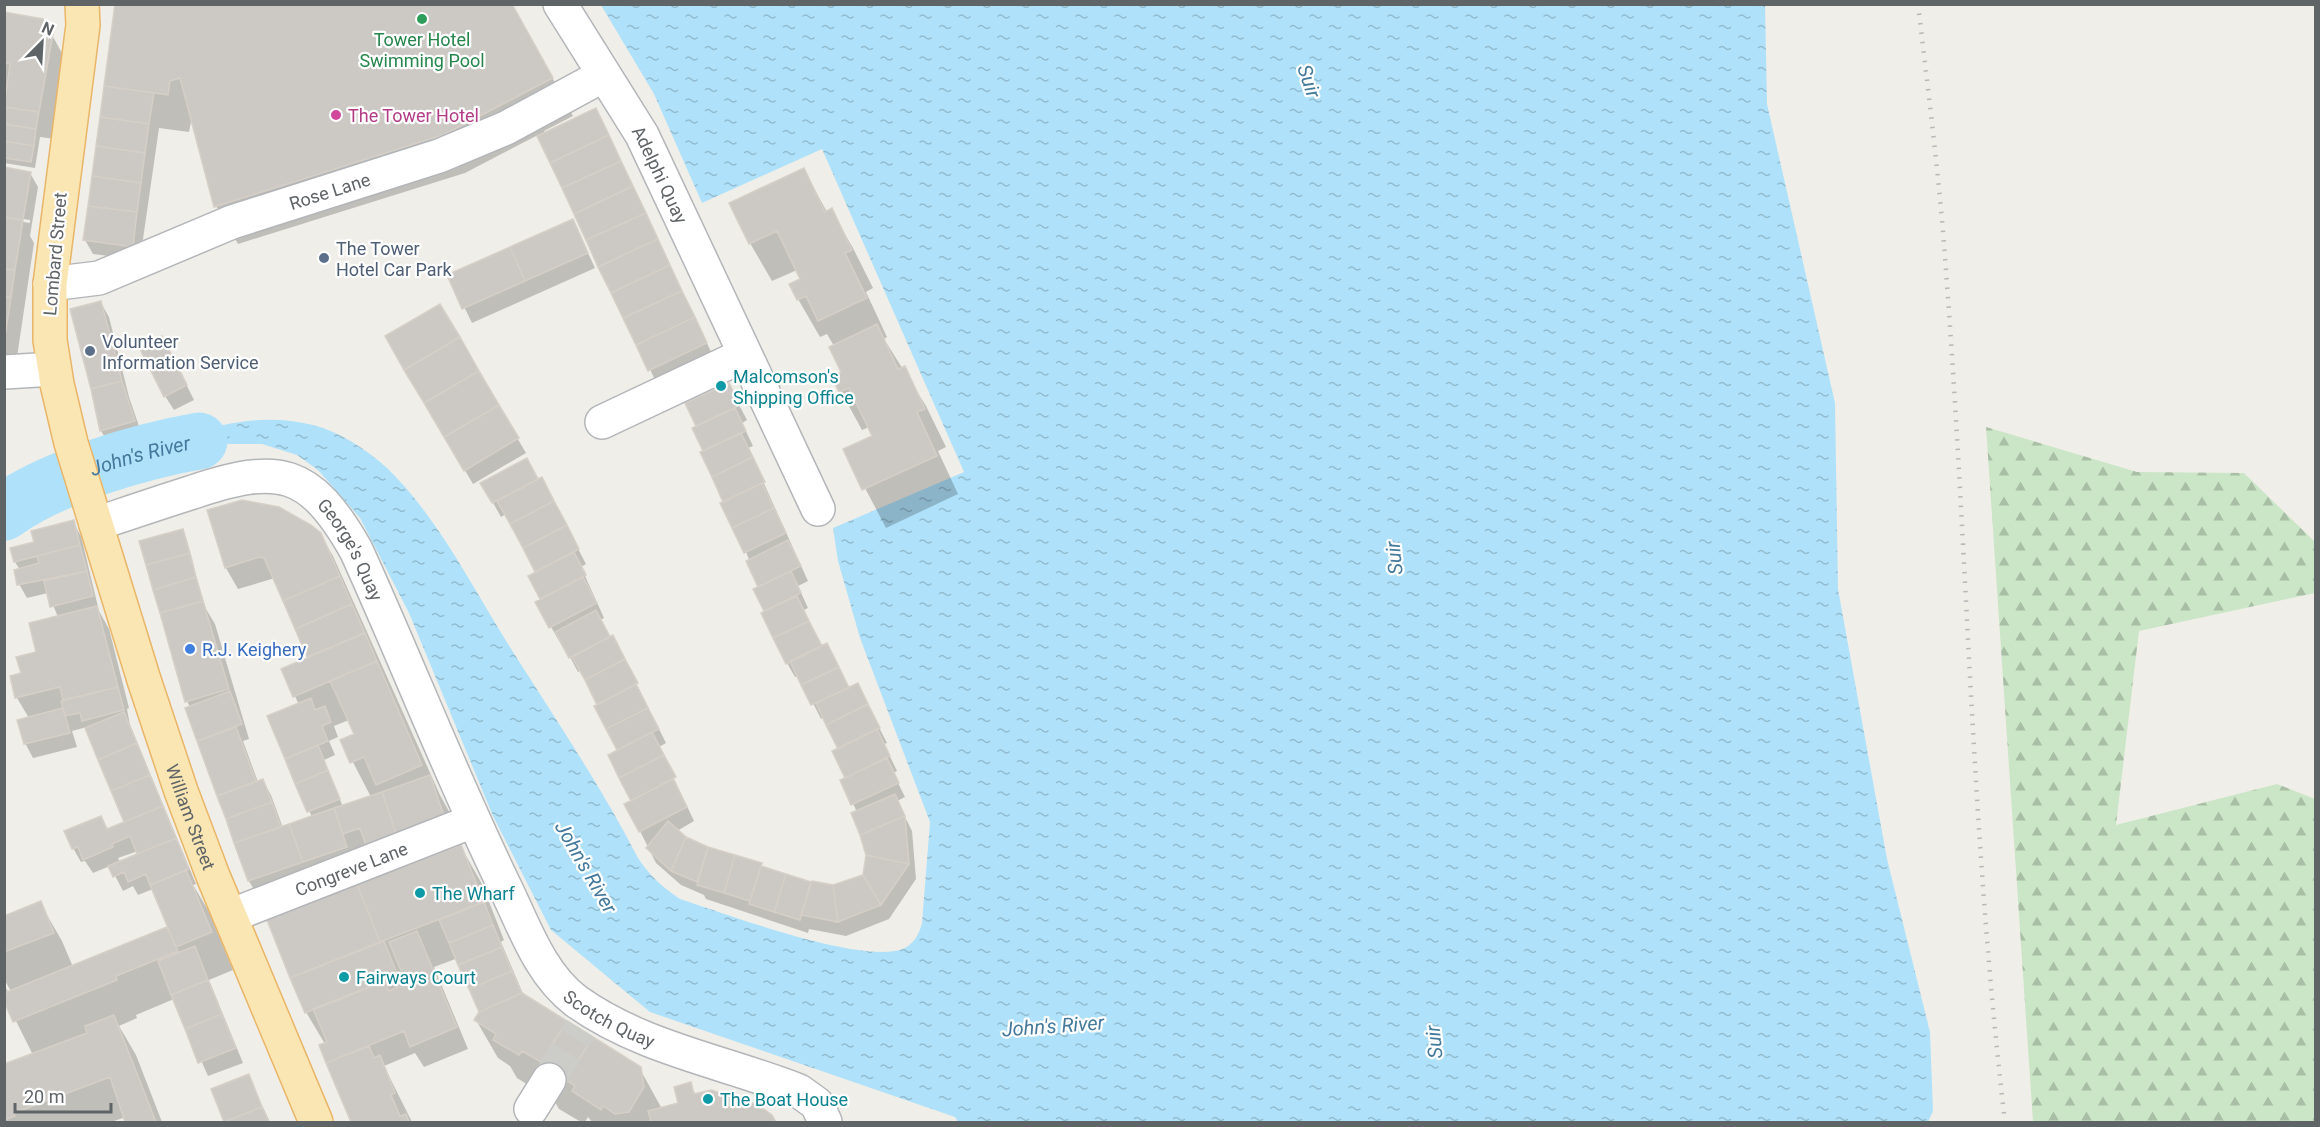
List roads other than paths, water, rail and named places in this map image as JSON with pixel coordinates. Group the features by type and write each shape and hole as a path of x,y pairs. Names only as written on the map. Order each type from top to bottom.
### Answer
{"main road":[{"name":"Lombard Street","path":"82,4 82,25 50,284 50,340 54,369 71,443 93,512"},
{"name":"William Street","path":"93,512 165,746 230,916 316,1122"}],"street":[{"name":"Adelphi Quay","path":"560,4 602,76 642,135 818,509"},
{"name":"Rose Lane","path":"50,284 107,275 232,222 439,156 496,132 602,76"},
{"path":"602,422 744,355"},
{"path":"4,372 54,369"},
{"name":"George's Quay","path":"93,512 246,476 282,477 299,483 313,493 331,510 356,550 473,821"},
{"name":"Congreve Lane","path":"230,916 473,821"},
{"name":"Scotch Quay","path":"473,821 548,972 587,1020 799,1091 817,1104 825,1122"},
{"path":"531,1109 549,1080"}],"water":[{"name":"Suir","path":"601,5 1765,5 1767,104 1835,403 1838,589 1887,859 1930,1032 1933,1111 1928,1122 958,1122 955,1117 650,1012 551,930 493,816 409,613 360,518 318,470 297,455 262,444 207,444 124,459 193,433 240,422 264,420 313,425 352,442 387,468 422,507 592,776 638,858 662,886 680,899 824,943 880,952 900,950 912,943 922,923 930,822 860,638 838,561 833,528 964,472 822,149 702,203 654,94"}],"waterway":[{"name":"John's River","path":"4,512 46,488 98,467 151,451 199,441"}],"tunnel":[{"path":"549,1080 581,1029"}],"railway":[{"path":"1918,4 1944,250 1985,913 2005,1122"}],"place":[{"name":"Tower Hotel Swimming Pool","path":"422,19"},
{"name":"The Tower Hotel","path":"336,115"},
{"name":"The Tower Hotel Car Park","path":"324,258"},
{"name":"Volunteer Information Service","path":"90,351"},
{"name":"Malcomson's Shipping Office","path":"721,386"},
{"name":"R.J. Keighery","path":"190,649"},
{"name":"The Wharf","path":"420,893"},
{"name":"Fairways Court","path":"344,977"},
{"name":"The Boat House","path":"708,1099"}]}
